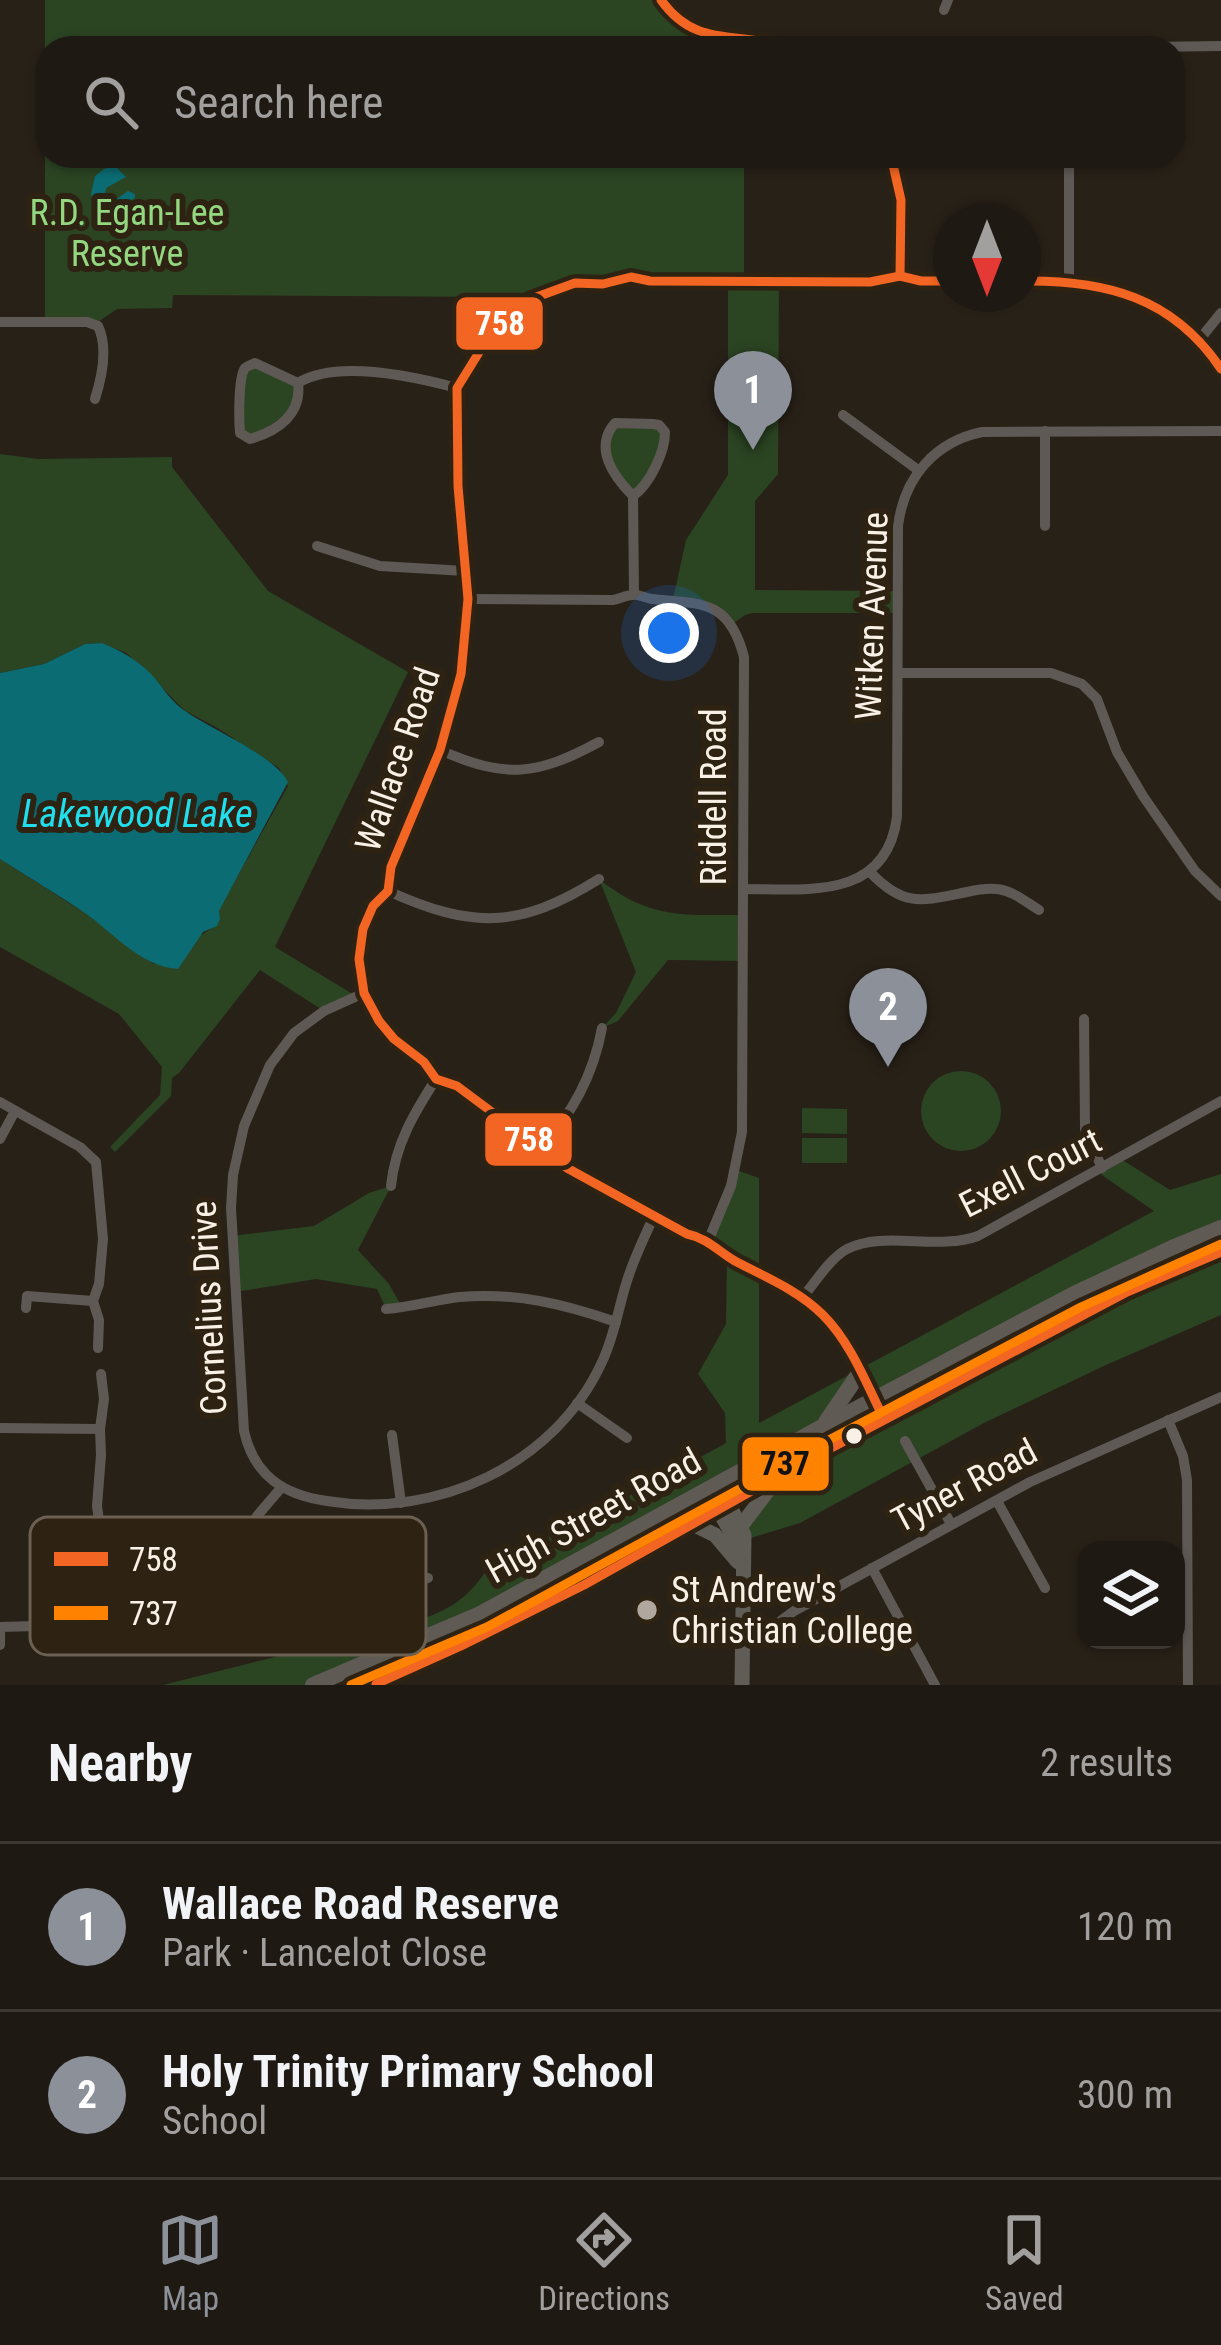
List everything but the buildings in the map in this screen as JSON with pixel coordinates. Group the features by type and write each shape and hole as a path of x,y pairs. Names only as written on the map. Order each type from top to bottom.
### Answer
{"main road":[{"name":"High Street Road","path":"426,1637 480,1614 1107,1278 1221,1228"},
{"name":"High Street Road","path":"374,1685 584,1586 884,1419 1127,1292 1221,1252"},
{"path":"822,1427 860,1372"},
{"path":"741,1526 780,1474"},
{"path":"713,1487 743,1561"},
{"path":"723,1506 741,1526 742,1685"},
{"path":"691,1523 715,1535 743,1561"},
{"name":"High Street Road","path":"313,1685 384,1655"}],"street":[{"path":"661,0 679,23 713,36"},
{"path":"1185,46 1221,46"},
{"path":"894,168 901,193 900,276"},
{"path":"1069,168 1069,281"},
{"path":"298,383 314,375 355,373 457,388 500,322 531,299 565,285 631,278 870,282 900,276 933,281"},
{"path":"1041,281 1104,287 1139,301 1180,322 1200,339 1221,369"},
{"path":"1200,339 1221,313"},
{"path":"0,322 98,326 102,376 95,399"},
{"path":"260,364 298,383 294,412 258,438 242,436 242,378 247,367 260,364"},
{"name":"Wallace Road","path":"364,993 359,959 362,935 373,906 388,891 391,867 440,751 461,674 468,599 458,486 457,388"},
{"path":"843,415 918,470"},
{"path":"633,496 645,485 665,443 659,425 615,423 609,429 607,462 633,496 634,594"},
{"name":"Witken Avenue","path":"870,872 890,844 896,826 898,526 904,496 918,470 935,452 969,434 996,430 1221,430"},
{"path":"1045,431 1045,526"},
{"path":"317,546 380,566 465,572"},
{"name":"Riddell Road","path":"468,599 614,600 634,594 688,600 722,616 739,639 744,657 742,1132 731,1186 709,1239"},
{"path":"898,673 1051,673 1082,683 1097,699 1118,752 1143,796 1195,871 1221,896"},
{"path":"440,751 479,766 521,770 557,763 599,742"},
{"path":"743,889 833,888 870,872 888,890 908,899 993,888 1010,892 1039,910"},
{"path":"388,891 447,914 495,918 541,910 599,880"},
{"path":"364,993 387,1031 436,1078 457,1086 567,1168 686,1234 709,1239 725,1255 802,1298 836,1330 884,1419"},
{"name":"Cornelius Drive","path":"281,1488 257,1465 244,1431 231,1224 233,1175 248,1114 278,1053 315,1016 364,993"},
{"path":"1084,1019 1085,1129 1102,1168"},
{"path":"541,1150 584,1088 602,1028"},
{"path":"391,1186 403,1136 436,1078"},
{"name":"Exell Court","path":"802,1298 848,1249 880,1242 968,1240 1221,1101"},
{"path":"0,1102 80,1147 96,1162 103,1243 93,1301 99,1320 98,1348"},
{"path":"0,1139 15,1111"},
{"path":"256,1517 281,1488 347,1504 401,1503 450,1493 505,1468 548,1435 599,1369 654,1216"},
{"path":"386,1309 450,1298 500,1296 549,1301 616,1322"},
{"path":"23,1299 93,1301"},
{"path":"98,1517 101,1374"},
{"name":"Tyner Road","path":"742,1634 767,1631 794,1611 1072,1461 1221,1397"},
{"path":"577,1403 627,1438"},
{"path":"1168,1420 1187,1480 1188,1685"},
{"path":"0,1428 100,1429"},
{"path":"392,1435 401,1503"},
{"path":"905,1441 951,1524"},
{"path":"997,1501 1046,1588"},
{"path":"872,1568 935,1685"},
{"path":"0,1645 0,1627 30,1626"}],"green space":[{"name":"R.D. Egan-Lee Reserve","path":"45,0 661,0 679,23 738,36 45,36"},
{"name":"R.D. Egan-Lee Reserve","path":"45,168 744,168 744,280 779,281 778,474 755,501 755,590 897,591 897,613 752,613 731,625 718,612 673,599 686,540 728,475 728,281 586,282 520,306 504,297 173,295 172,308 117,309 95,324 45,322"},
{"path":"251,364 293,380 297,407 250,439 239,424 242,378"},
{"path":"612,425 659,425 665,443 633,496 606,456"},
{"path":"0,454 38,459 172,457 172,467 268,591 408,672 275,947 356,996 324,1011 260,970 172,1078 171,1096 115,1152 110,1147 160,1095 162,1067 119,1014 0,947 0,859 154,964 217,925 218,911 288,786 279,768 184,710 126,653 102,643 85,644 44,664 0,673"},
{"path":"599,879 650,908 743,915 743,961 668,960 618,1021 602,1028 616,1013 636,972"},
{"path":"961,1071 989,1083 1001,1111 989,1139 961,1151 933,1139 921,1111 933,1083"},
{"path":"802,1108 847,1109 847,1134 802,1133"},
{"path":"802,1138 847,1138 847,1163 802,1163"},
{"path":"1121,1159 1170,1190 1221,1174 1221,1228 874,1401 861,1374 822,1427 525,1591 426,1635 426,1618 465,1596 488,1568 726,1443 725,1413 698,1374 726,1324 727,1256 712,1241 736,1170 759,1178 759,1423 1154,1211 1096,1171"},
{"path":"391,1186 358,1250 389,1284 402,1307 386,1309 377,1289 316,1279 235,1292 232,1236 314,1226 369,1193"},
{"path":"1221,1252 1221,1315 984,1423 800,1523 744,1540 741,1526 780,1475"},
{"path":"283,1655 381,1655 313,1685 163,1685"}],"water":[{"path":"117,168 126,177 106,188 105,195 118,198 128,191 135,198 120,206 94,202 95,176"},
{"name":"Lakewood Lake","path":"102,643 139,663 181,708 255,752 288,782 219,911 217,926 203,932 178,969 142,957 0,859 0,673 44,664 85,644"}],"transit line":[{"name":"758","path":"661,0 689,26 719,36"},
{"name":"758","path":"894,168 901,200 900,276"},
{"name":"758","path":"884,1419 842,1338 803,1298 567,1168 457,1086 436,1079 379,1021 364,993 359,959 363,929 373,906 388,891 391,867 440,750 461,674 468,599 458,486 457,388 491,333 531,299 575,283 603,284 631,277 650,281 870,282 900,276 933,281"},
{"name":"758","path":"1041,282 1109,289 1159,309 1202,345 1221,369"},
{"name":"737","path":"426,1653 487,1627 1081,1307 1221,1244"},
{"name":"758","path":"376,1684 584,1585 780,1475 1127,1292 1221,1252"},
{"name":"737","path":"351,1685 421,1655"}],"place":[{"name":"Wallace Road Reserve","path":"753,450"},
{"name":"Holy Trinity Primary School","path":"888,1067"},
{"name":"St Andrew's Christian College","path":"647,1610"}]}
